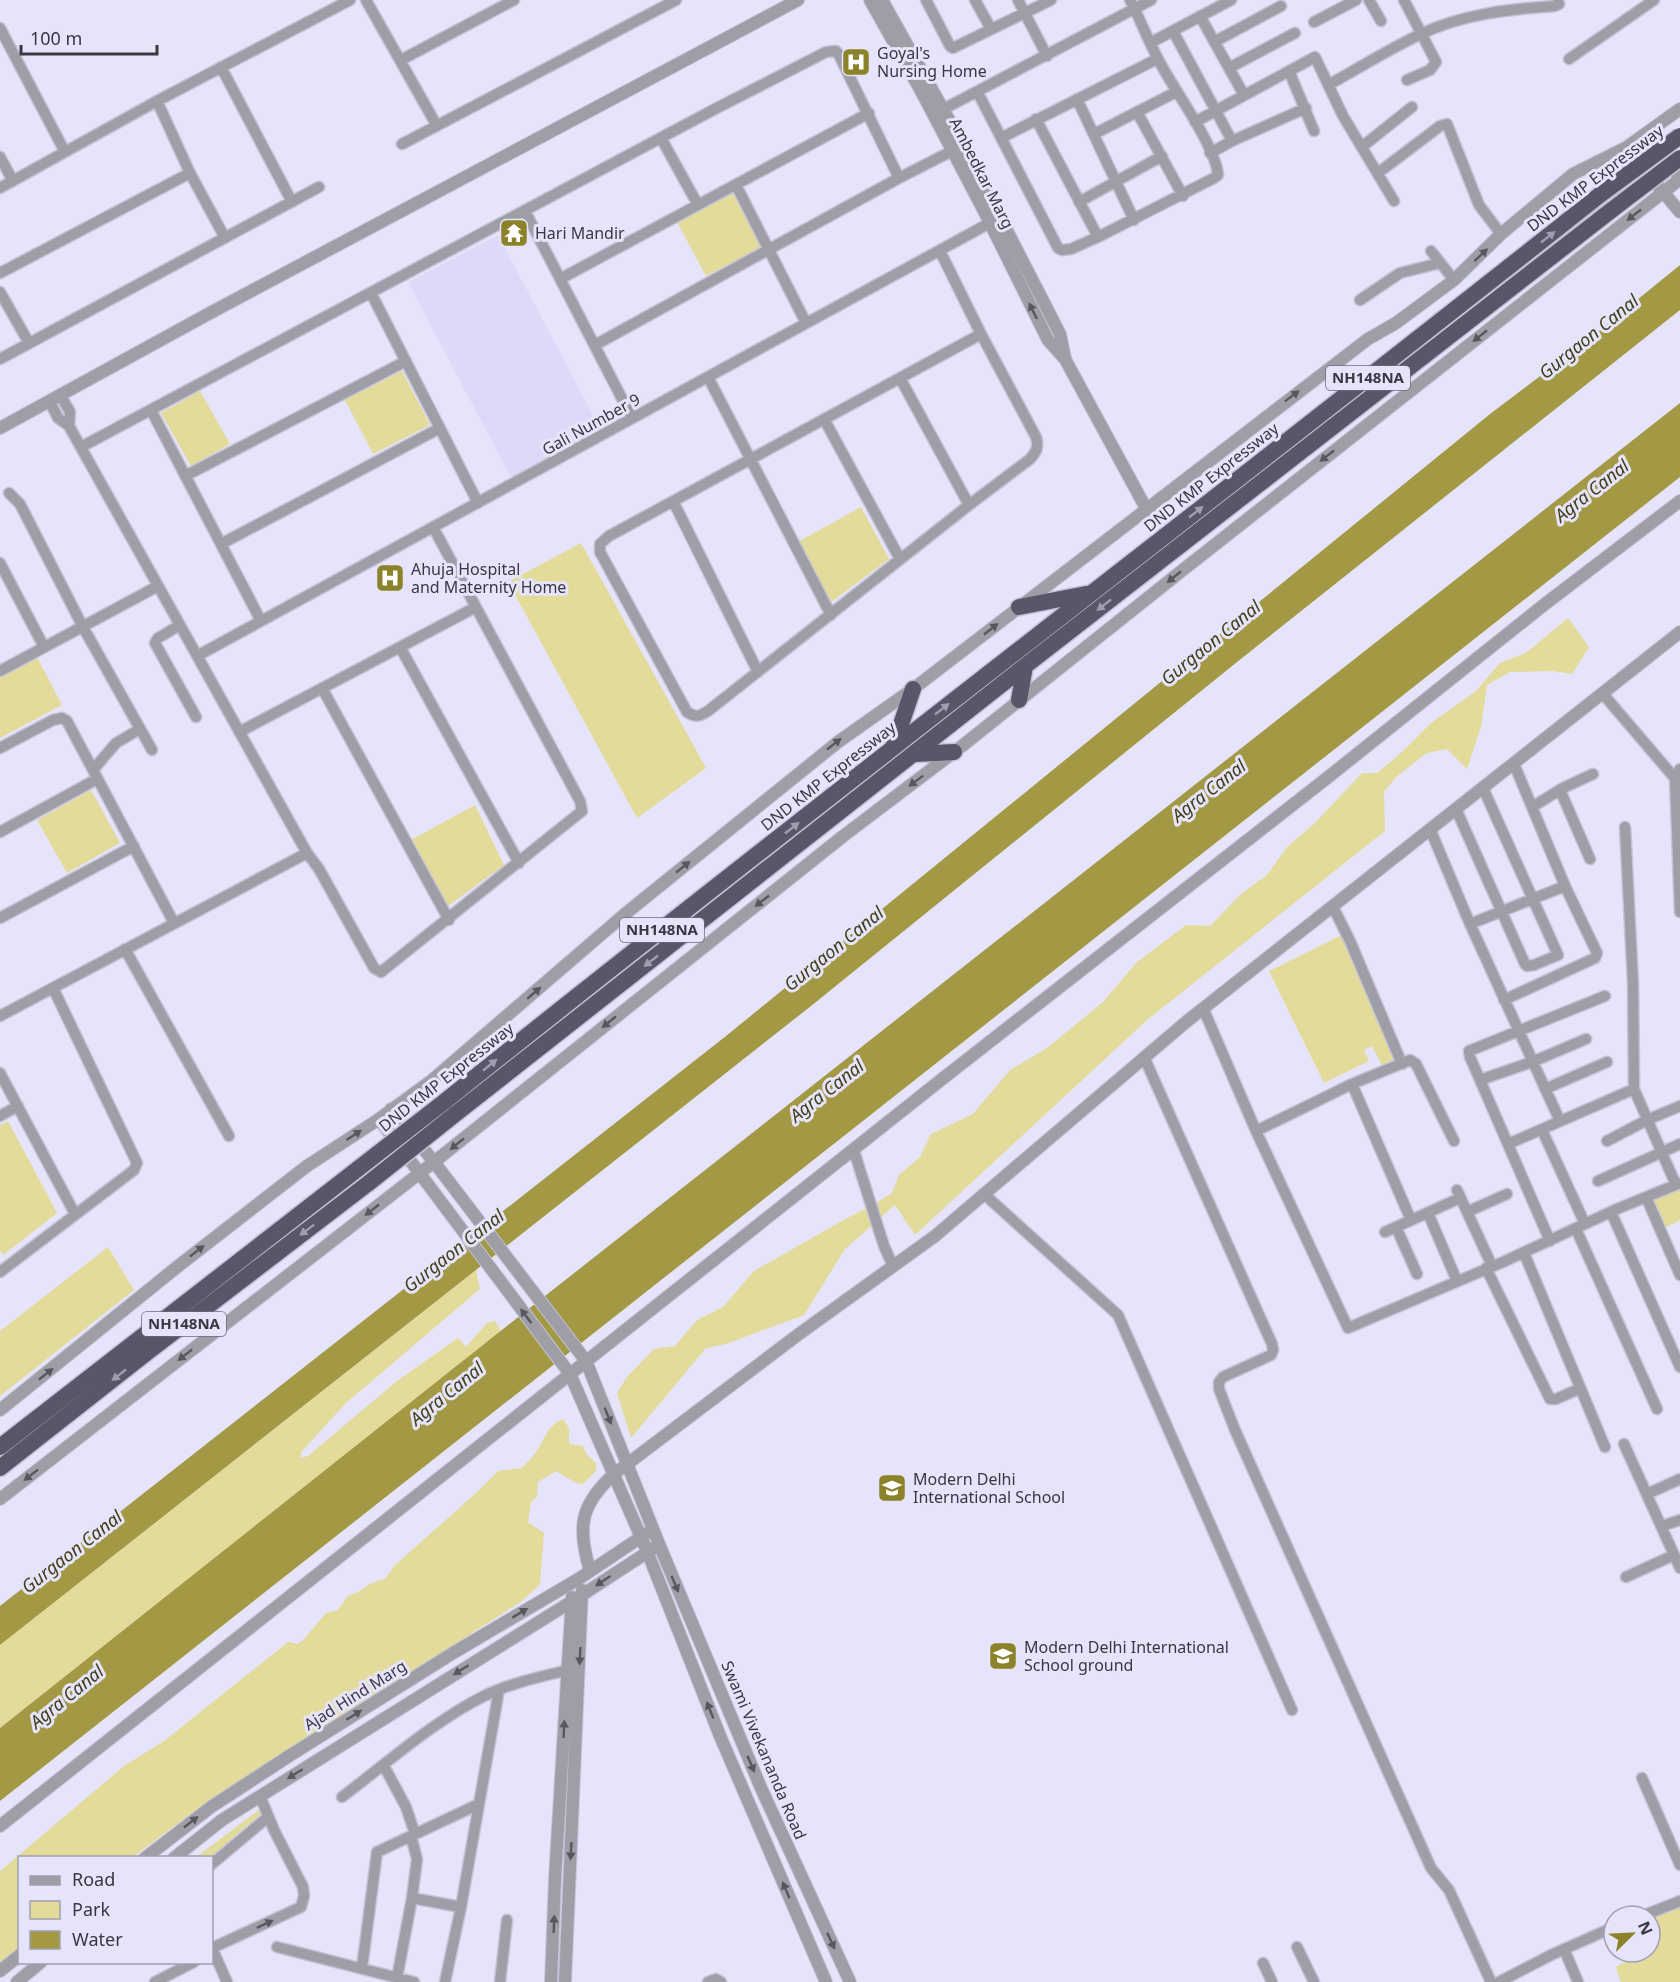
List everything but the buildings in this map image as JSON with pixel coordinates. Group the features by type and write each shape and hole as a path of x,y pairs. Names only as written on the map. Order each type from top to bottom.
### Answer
{"highway":[{"name":"DND KMP Expressway","path":"0,1468 149,1351 886,754 1601,194 1680,136"},
{"name":"DND KMP Expressway","path":"0,1447 364,1175 846,809 1025,666 1680,158"},
{"path":"1019,607 1091,593"},
{"path":"1019,700 1025,666"},
{"path":"886,754 913,689"},
{"path":"915,754 954,752"}],"street":[{"path":"0,188 157,101 350,0"},
{"path":"366,0 437,126"},
{"path":"401,60 514,0"},
{"path":"402,144 676,0"},
{"path":"0,428 798,0"},
{"name":"Ambedkar Marg","path":"870,0 939,112 952,152 1060,334 1065,359 1147,510"},
{"name":"Ambedkar Marg","path":"882,0 995,221"},
{"path":"926,0 951,47 956,48 1051,0"},
{"path":"975,0 991,29"},
{"path":"1018,0 1047,56"},
{"path":"939,112 1047,56 1132,4 1151,0"},
{"path":"1150,43 1231,0"},
{"path":"1314,22 1356,0"},
{"path":"1369,0 1381,21"},
{"path":"1404,0 1435,58 1435,65 1430,70 1407,80"},
{"path":"1328,85 1422,33 1518,4 1555,6 1559,4 1558,0"},
{"path":"1569,59 1654,0"},
{"path":"978,93 1058,248 1071,249 1183,196 1218,175 1195,122 1157,58 1132,4"},
{"path":"1214,42 1281,6"},
{"path":"1200,16 1244,95"},
{"path":"0,28 65,152"},
{"path":"1173,31 1232,141"},
{"path":"1229,68 1295,33"},
{"path":"81,447 661,138 832,50 839,55 899,178"},
{"path":"1195,122 1315,57 1343,116 1394,201"},
{"path":"1001,138 1157,58"},
{"path":"221,67 292,202"},
{"path":"1289,71 1314,131"},
{"path":"1094,134 1176,92"},
{"path":"1077,99 1134,220"},
{"path":"157,101 190,173 225,238"},
{"path":"1363,146 1412,107"},
{"path":"1210,153 1306,108"},
{"path":"0,1410 177,1267 307,1166 379,1119 431,1081 625,914 838,741 913,689 1368,339 1396,323 1454,280 1501,234 1573,174 1628,147 1680,110"},
{"path":"1137,112 1183,196"},
{"path":"561,279 869,113"},
{"path":"1036,119 1098,237"},
{"path":"1378,173 1440,126 1447,124 1479,205 1501,234"},
{"path":"0,1499 434,1162 842,837 954,752 1680,179 1647,135"},
{"path":"661,138 698,205"},
{"path":"1628,147 1680,212"},
{"path":"595,345 899,178 952,152"},
{"path":"1079,202 1162,156"},
{"path":"0,157 13,181"},
{"path":"0,273 190,173"},
{"path":"736,185 806,323"},
{"path":"0,359 320,186"},
{"path":"525,211 632,418"},
{"name":"Gali Number 9","path":"197,656 995,221"},
{"path":"940,250 981,334 1036,437 1038,446 1030,459 708,711 699,716 693,716 687,712 600,552 600,544 673,501 981,334"},
{"path":"1431,251 1454,280"},
{"path":"1360,300 1400,273 1440,263"},
{"path":"0,292 29,343"},
{"path":"371,292 478,503"},
{"path":"185,476 406,361"},
{"path":"708,377 831,615"},
{"path":"900,378 969,505"},
{"path":"56,399 70,412 69,426 307,853 319,869 378,972 384,971 449,920 582,811 582,806 434,527"},
{"path":"151,410 261,621"},
{"path":"824,419 900,559"},
{"path":"221,544 440,428"},
{"path":"9,493 20,504 83,627 152,750"},
{"path":"673,501 758,672"},
{"path":"0,1826 570,1374 582,1356 854,1150 1545,604 1680,501"},
{"path":"0,563 3,578 44,647"},
{"path":"0,671 159,586"},
{"path":"239,732 476,607"},
{"path":"180,625 158,638 156,643 196,717"},
{"path":"551,1982 568,1670 581,1577 583,1524 586,1507 599,1487 798,1334 935,1236 1203,1008 1680,632"},
{"path":"400,647 519,863"},
{"path":"322,688 449,920"},
{"path":"1604,694 1678,777 1680,912"},
{"path":"0,748 53,720 62,718 70,725 174,923"},
{"path":"0,832 95,775 116,743 140,729"},
{"path":"1504,1000 1597,956 1514,764"},
{"path":"1532,807 1560,789 1593,774"},
{"path":"1456,809 1527,966 1558,955 1483,788"},
{"path":"1560,789 1590,859"},
{"path":"1203,1008 1256,1131 1348,1328 1524,1253 1611,1212 1678,1184 1661,1152 1634,1089 1634,982 1625,826"},
{"path":"1430,830 1560,1122"},
{"path":"0,918 134,846"},
{"path":"0,1016 307,853"},
{"path":"1470,924 1565,886"},
{"path":"1333,907 1350,941 1402,1064"},
{"path":"125,949 229,1136"},
{"path":"0,1271 134,1170 137,1163 53,988"},
{"path":"1550,1241 1469,1051 1605,996"},
{"path":"1480,1080 1586,1040"},
{"path":"1144,1057 1272,1344 1271,1355 1223,1377 1219,1382 1219,1389 1235,1430 1431,1868 1449,1890 1491,1982"},
{"path":"1256,1131 1353,1084 1410,1060 1416,1064 1454,1142"},
{"path":"1545,1089 1607,1062"},
{"path":"0,1073 75,1214"},
{"path":"1353,1084 1411,1220"},
{"path":"1508,1144 1634,1089"},
{"path":"0,1116 18,1106"},
{"path":"1607,1141 1680,1106"},
{"name":"Swami Vivekananda Road","path":"391,1109 582,1356 761,1788 850,1982"},
{"path":"379,1119 570,1374 647,1551 720,1736 826,1982"},
{"path":"1542,1130 1658,1409"},
{"path":"1598,1181 1680,1143"},
{"path":"854,1150 884,1246 893,1266"},
{"path":"984,1194 1118,1315 1293,1710"},
{"path":"1385,1232 1428,1213 1459,1194 1489,1268 1550,1399 1556,1399 1580,1389"},
{"path":"1467,1212 1507,1194"},
{"path":"1646,1197 1680,1275"},
{"path":"1611,1212 1680,1367"},
{"path":"1428,1213 1456,1281"},
{"path":"1396,1227 1417,1274"},
{"path":"1524,1253 1605,1447"},
{"path":"1624,1444 1680,1568"},
{"path":"1647,1494 1680,1479"},
{"path":"1662,1526 1680,1520"},
{"name":"Ajad Hind Marg","path":"146,1856 211,1807 289,1756 453,1653 581,1577 653,1530"},
{"path":"175,1856 222,1820 577,1598 659,1544"},
{"path":"1626,1577 1674,1555"},
{"path":"565,1982 577,1598"},
{"path":"342,1797 446,1719 485,1695 532,1678 568,1670"},
{"path":"445,1982 461,1906 498,1690"},
{"path":"384,1766 406,1807 417,1859 397,1978"},
{"path":"1642,1778 1680,1865"},
{"path":"213,1948 301,1907 304,1896 303,1887 260,1796"},
{"path":"362,1968 377,1852 479,1804"},
{"path":"213,1863 268,1817"},
{"path":"412,1898 461,1906"},
{"path":"1662,1908 1680,1901"},
{"path":"500,1982 507,1920"},
{"path":"1499,1982 1602,1932"},
{"path":"277,1947 414,1982"},
{"path":"1297,1947 1314,1982"},
{"path":"1564,1949 1578,1982"},
{"path":"213,1950 227,1982"},
{"path":"0,1971 18,1957"},
{"path":"1263,1963 1272,1982"},
{"path":"17,1982 39,1964"},
{"path":"155,1982 190,1964"},
{"path":"708,1982 716,1979 721,1982"}],"shaded area":[{"path":"498,235 601,430 511,478 408,282"}],"green space":[{"path":"732,192 762,247 706,276 677,222"},
{"path":"402,371 430,425 373,454 345,400"},
{"path":"200,391 230,444 191,466 161,413"},
{"path":"861,507 889,559 830,603 798,542"},
{"path":"581,543 706,768 637,818 508,582"},
{"path":"1568,618 1589,647 1572,674 1553,671 1510,672 1487,685 1481,727 1467,769 1447,749 1427,753 1396,777 1384,792 1385,831 1147,1020 915,1235 895,1205 845,1249 804,1315 726,1344 706,1348 631,1438 617,1393 627,1377 654,1349 675,1346 697,1320 723,1307 754,1271 892,1193 899,1175 920,1157 931,1134 973,1114 1010,1070 1047,1048 1103,1002 1136,963 1186,925 1210,926 1242,893 1267,875 1287,847 1314,824 1362,773 1377,773 1431,723 1476,691 1500,663 1526,653"},
{"path":"37,657 62,705 0,738 0,677"},
{"path":"91,790 120,843 67,873 37,820"},
{"path":"475,805 504,865 444,909 409,841"},
{"path":"1344,934 1404,1059 1384,1069 1372,1046 1364,1050 1369,1061 1324,1083 1269,971"},
{"path":"8,1121 57,1213 3,1255 0,1250 0,1125"},
{"path":"1680,1183 1680,1220 1663,1229 1652,1195"},
{"path":"108,1247 134,1290 0,1396 0,1331"},
{"path":"476,1270 480,1289 346,1403 302,1451 300,1458 308,1456 397,1381 458,1338 466,1347 487,1323 495,1321 501,1331 0,1728 0,1645"},
{"path":"563,1419 569,1428 569,1444 583,1446 587,1455 596,1463 596,1471 583,1484 576,1483 556,1471 538,1482 537,1497 531,1502 528,1522 544,1533 540,1584 522,1601 197,1809 134,1856 18,1856 18,1949 0,1964 0,1871 124,1766 164,1741 288,1642 298,1644 326,1613 338,1610 348,1596 386,1578 394,1566 498,1471 522,1468 557,1422"},
{"path":"260,1809 262,1813 212,1856 198,1856"},
{"path":"1680,1900 1680,1982 1621,1982 1616,1967 1621,1964 1662,1964 1662,1910"}],"water":[{"name":"Gurgaon Canal","path":"1680,265 1680,310 1242,658 811,1006 0,1645 0,1606 726,1036 1490,414 1589,339"},
{"name":"Agra Canal","path":"1680,403 1680,477 0,1801 0,1728"}],"place":[{"name":"Goyal's Nursing Home","path":"856,62"},
{"name":"Hari Mandir","path":"514,233"},
{"name":"Ahuja Hospital and Maternity Home","path":"390,578"},
{"name":"Modern Delhi International School","path":"892,1488"},
{"name":"Modern Delhi International School ground","path":"1003,1656"}]}
